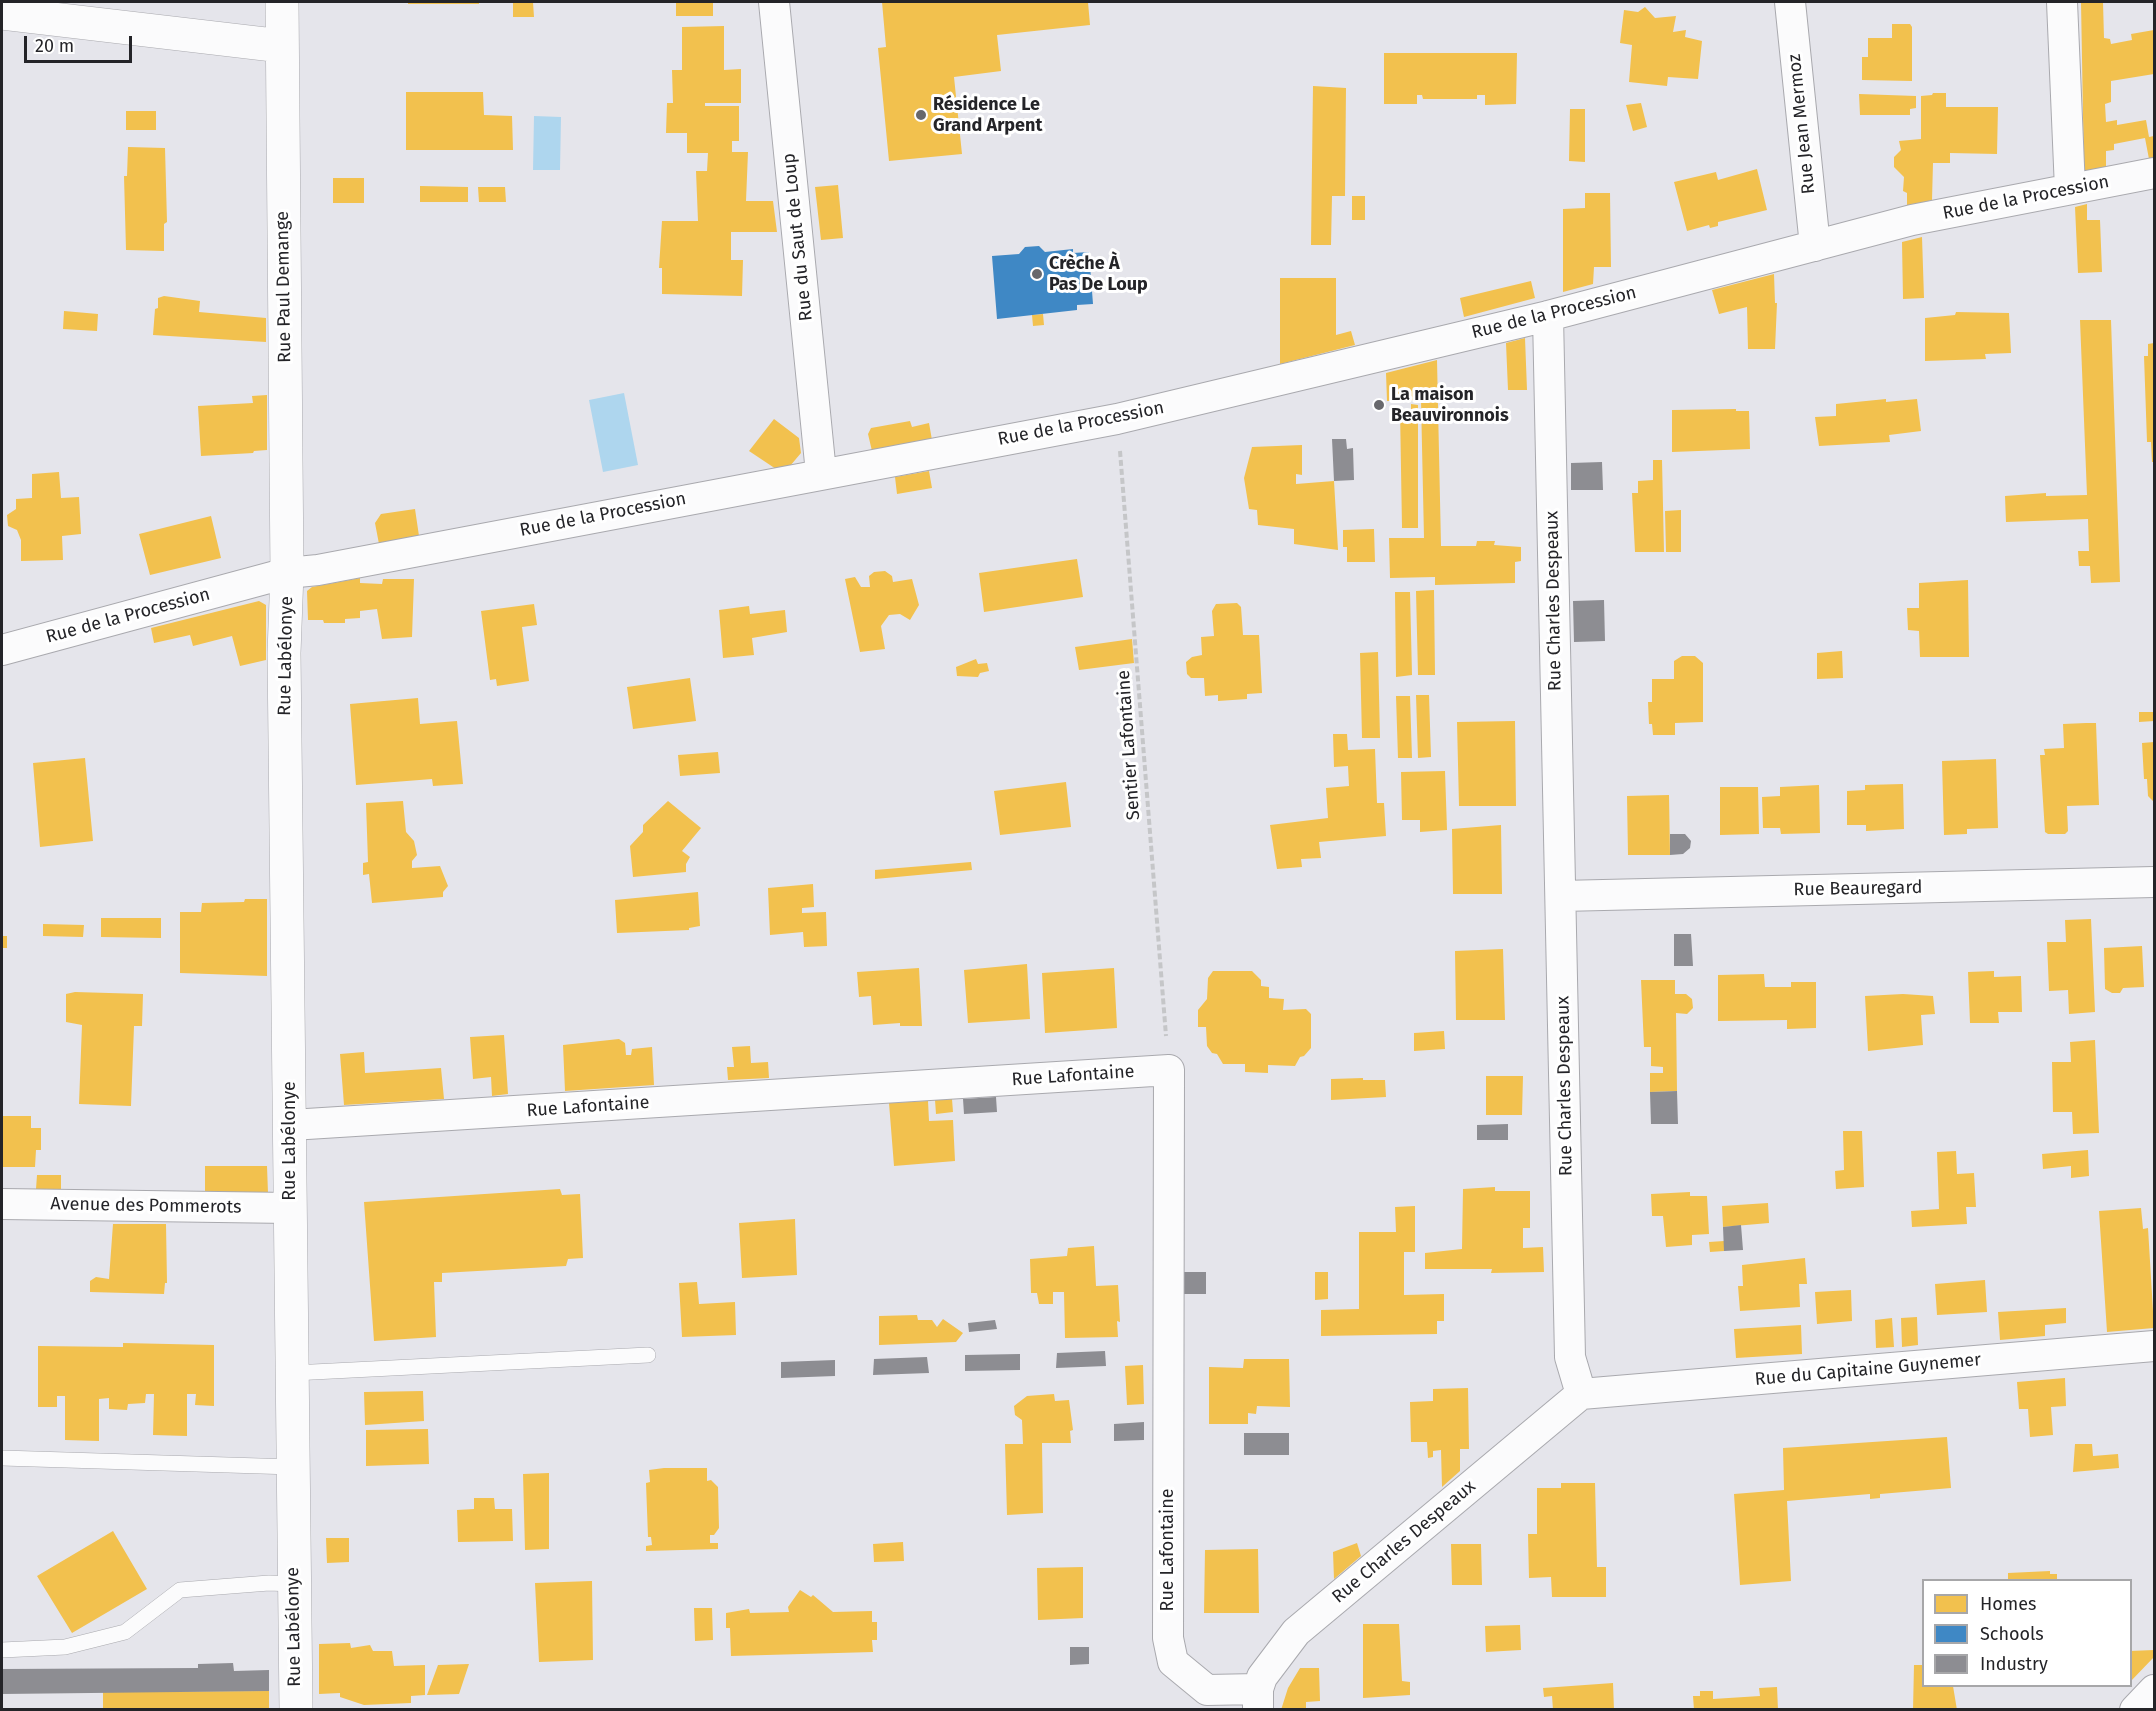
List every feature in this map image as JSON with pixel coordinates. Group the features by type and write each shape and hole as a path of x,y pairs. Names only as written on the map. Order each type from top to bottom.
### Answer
{"main road":[{"name":"Rue Paul Demange","path":"282,2 287,573"},
{"path":"2,13 282,46"},
{"name":"Rue Labélonye","path":"287,573 284,653 296,1710"}],"street":[{"name":"Rue du Saut de Loup","path":"774,2 821,473"},
{"name":"Rue Jean Mermoz","path":"1790,2 1815,246"},
{"path":"2062,2 2070,189"},
{"name":"Rue de la Procession","path":"2,650 287,573 318,570 821,473 1117,419 1548,316 1912,220 2154,173"},
{"name":"Rue Charles Despeaux","path":"1258,1699 1262,1677 1296,1632 1581,1394 1570,1357 1548,316"},
{"name":"Rue Beauregard","path":"1561,896 2154,882"},
{"name":"Rue Lafontaine","path":"291,1125 1168,1070 1168,1638 1173,1662 1207,1690 1258,1699"},
{"name":"Avenue des Pommerots","path":"2,1204 290,1208"},
{"name":"Rue du Capitaine Guynemer","path":"1581,1394 2154,1346"},
{"path":"2135,1710 2154,1690"}],"lane":[{"path":"293,1373 648,1355"},
{"path":"2,1458 293,1467"},
{"path":"2,1650 65,1647 124,1632 180,1590 269,1583 293,1584"}],"path":[{"name":"Sentier Lafontaine","path":"1117,419 1168,1070"}],"water":[{"path":"534,116 561,117 560,170 533,170"},
{"path":"624,393 638,465 603,472 589,400"}],"building: Homes":[{"path":"408,2 479,2 479,4 408,4"},
{"path":"513,2 533,2 534,17 513,17"},
{"path":"676,2 713,2 713,16 676,16"},
{"name":"Résidence Le Grand Arpent","path":"882,2 1088,2 1090,25 997,35 1001,71 954,77 962,154 889,161 878,48 886,47"},
{"path":"2081,2 2103,2 2104,38 2110,39 2111,44 2132,40 2131,34 2154,30 2154,74 2111,81 2111,102 2105,104 2106,122 2117,120 2117,125 2146,120 2149,137 2154,136 2154,158 2149,159 2145,138 2114,144 2114,150 2106,151 2106,167 2084,171"},
{"path":"1645,7 1655,18 1676,16 1673,32 1686,30 1685,37 1702,41 1698,79 1668,77 1667,86 1629,82 1632,45 1620,43 1624,10 1638,12"},
{"path":"1892,24 1910,24 1912,27 1912,81 1862,80 1862,57 1868,57 1868,38 1892,38"},
{"path":"724,26 724,70 741,69 741,103 705,103 705,106 739,106 739,141 732,141 732,152 748,152 746,201 773,201 777,232 731,232 731,260 743,260 742,296 662,294 662,268 659,268 662,221 698,221 696,171 707,171 708,153 687,153 687,133 666,133 667,103 673,103 672,70 682,70 682,27"},
{"path":"1384,53 1517,53 1516,104 1485,105 1485,95 1477,95 1477,99 1423,99 1422,95 1417,95 1417,104 1384,104"},
{"path":"1313,86 1346,88 1345,196 1332,196 1331,245 1311,245"},
{"path":"406,92 483,92 484,115 512,116 513,150 406,150"},
{"path":"1946,93 1946,107 1998,107 1997,154 1950,153 1950,163 1933,163 1932,200 1907,207 1907,193 1903,191 1904,177 1894,167 1894,157 1901,150 1899,141 1921,139 1921,96"},
{"path":"1859,94 1916,96 1916,108 1910,109 1910,115 1860,115"},
{"path":"1641,103 1647,127 1633,131 1626,105"},
{"path":"1570,109 1585,109 1585,162 1569,161"},
{"path":"126,111 156,111 156,130 126,130"},
{"path":"128,147 165,148 167,222 164,224 164,251 126,250 124,176 127,176"},
{"path":"1757,169 1767,210 1718,222 1718,226 1710,228 1709,225 1687,231 1674,182 1716,172 1718,180"},
{"path":"333,178 364,178 364,203 333,203"},
{"path":"838,185 843,238 821,240 815,187"},
{"path":"420,186 468,187 468,202 420,202"},
{"path":"478,187 505,187 506,202 479,202"},
{"path":"1585,193 1610,193 1611,267 1594,267 1593,284 1563,292 1563,209 1585,208"},
{"path":"1352,196 1365,196 1365,220 1352,220"},
{"path":"2087,204 2087,220 2100,220 2102,272 2078,273 2075,207"},
{"path":"1922,237 1924,298 1903,299 1902,242"},
{"path":"1774,274 1775,303 1777,303 1775,349 1748,349 1747,307 1719,314 1712,290"},
{"path":"1280,278 1336,278 1336,335 1351,331 1355,345 1280,364"},
{"path":"1531,281 1535,298 1464,317 1460,298"},
{"path":"164,296 200,301 199,312 266,318 266,342 153,335 158,298"},
{"path":"64,311 98,314 97,331 63,329"},
{"path":"1956,312 2009,313 2011,353 1985,354 1986,359 1925,361 1925,318 1955,315"},
{"path":"1043,314 1044,325 1033,326 1032,315"},
{"path":"2080,320 2111,320 2120,582 2091,583 2090,566 2079,566 2078,551 2089,551 2088,519 2006,522 2005,496 2046,493 2046,496 2087,495"},
{"path":"1525,338 1527,390 1508,390 1506,343"},
{"path":"2154,343 2154,462 2152,462 2151,442 2147,442 2144,356 2148,356 2148,344"},
{"path":"1437,360 1441,546 1476,546 1477,541 1495,541 1494,545 1521,547 1521,561 1515,562 1515,583 1435,585 1435,577 1390,578 1389,538 1424,538 1421,400 1387,401 1386,373"},
{"path":"267,395 267,450 201,456 198,406 253,403 252,396"},
{"path":"1886,399 1886,402 1917,399 1921,431 1889,435 1890,442 1819,446 1815,417 1836,416 1836,404"},
{"path":"1411,404 1418,405 1418,528 1402,528 1400,409 1411,409"},
{"path":"1736,409 1736,411 1749,411 1750,449 1672,452 1672,410"},
{"path":"774,419 799,438 801,453 790,466 776,469 749,451"},
{"path":"910,421 912,427 929,423 932,440 872,451 868,434 871,428"},
{"path":"1302,445 1302,475 1296,474 1296,484 1334,481 1338,550 1294,544 1294,529 1258,525 1257,510 1249,509 1244,478 1252,447"},
{"path":"1653,460 1662,460 1664,552 1635,552 1632,493 1638,493 1638,481 1653,480"},
{"path":"929,471 932,488 897,494 895,477"},
{"path":"59,472 61,498 79,497 81,534 62,536 63,560 21,561 21,540 17,530 8,526 7,515 16,509 16,499 32,498 32,474"},
{"path":"415,509 419,536 379,544 375,523 381,514"},
{"path":"1681,510 1681,552 1666,552 1665,511"},
{"path":"211,516 221,558 150,575 139,534"},
{"path":"1374,529 1375,562 1347,562 1347,547 1343,547 1343,530"},
{"path":"1077,559 1083,597 984,612 979,573"},
{"path":"885,571 892,576 893,582 912,579 919,605 910,620 900,614 889,615 881,626 885,649 860,652 845,579 855,577 861,587 870,587 869,576 874,572"},
{"path":"360,578 360,583 382,584 383,579 414,579 412,637 382,639 377,609 360,611 360,618 345,619 345,623 308,620 307,591 312,587"},
{"path":"1968,580 1969,657 1920,657 1919,631 1908,630 1907,608 1919,608 1919,583"},
{"path":"1434,590 1435,675 1418,675 1416,591"},
{"path":"1395,592 1410,592 1412,675 1396,677"},
{"path":"259,601 266,605 266,660 240,666 232,636 193,646 190,635 154,643 151,628"},
{"path":"1237,603 1241,607 1243,635 1259,635 1262,693 1247,694 1247,699 1218,701 1218,695 1205,696 1204,678 1191,678 1187,674 1186,662 1192,657 1202,655 1201,637 1214,636 1212,611 1216,604"},
{"path":"534,604 537,625 522,627 529,681 497,686 496,679 490,680 481,611"},
{"path":"749,606 750,614 785,610 787,632 752,638 754,655 723,658 719,610"},
{"path":"1132,639 1134,663 1079,670 1075,647"},
{"path":"1842,651 1843,678 1817,679 1817,653"},
{"path":"1378,652 1380,738 1362,738 1360,653"},
{"path":"1682,656 1695,656 1703,663 1703,722 1675,723 1675,735 1653,735 1652,724 1649,724 1648,702 1652,702 1652,679 1674,679 1674,661"},
{"path":"976,659 978,664 987,663 989,671 980,673 978,677 957,676 956,667"},
{"path":"690,678 696,721 633,729 627,687"},
{"path":"1416,695 1429,695 1431,757 1418,758"},
{"path":"1396,696 1410,696 1412,758 1398,758"},
{"path":"418,698 420,724 457,721 463,784 433,786 432,779 356,785 350,704"},
{"path":"2139,712 2154,712 2154,721 2139,722"},
{"path":"1515,721 1516,806 1459,806 1457,722"},
{"path":"2096,723 2099,805 2067,806 2068,831 2065,834 2048,834 2045,832 2040,755 2045,755 2044,749 2064,748 2063,724"},
{"path":"1333,734 1347,734 1348,750 1375,749 1377,803 1384,803 1386,836 1319,842 1321,858 1301,859 1302,867 1277,869 1270,825 1328,818 1326,788 1349,786 1348,766 1334,767"},
{"path":"2154,742 2153,801 2148,796 2147,779 2144,779 2142,743"},
{"path":"718,752 720,773 680,776 678,755"},
{"path":"85,758 93,841 40,847 33,763"},
{"path":"1996,759 1998,828 1967,829 1967,834 1944,835 1942,761"},
{"path":"1445,771 1447,830 1420,832 1420,820 1402,820 1401,772"},
{"path":"1066,782 1071,827 1000,835 994,791"},
{"path":"1903,784 1904,829 1866,831 1866,825 1847,825 1847,791 1865,790 1865,785"},
{"path":"1819,785 1820,833 1781,834 1780,828 1763,828 1762,797 1780,796 1780,787"},
{"path":"1720,787 1758,787 1759,834 1720,835"},
{"path":"1669,795 1670,855 1628,855 1627,796"},
{"path":"403,801 406,832 414,841 417,855 412,861 412,868 440,866 448,886 443,892 443,897 372,903 369,874 363,875 363,863 368,862 366,803"},
{"path":"668,801 701,828 682,851 690,857 686,864 686,872 633,877 630,846 643,832 643,825"},
{"path":"1501,825 1502,894 1453,894 1452,829"},
{"path":"971,862 972,870 875,879 875,870"},
{"path":"813,884 814,907 802,908 802,913 826,912 827,946 804,947 803,932 770,935 768,888"},
{"path":"698,892 700,926 689,928 689,930 617,933 615,900"},
{"path":"245,899 267,899 267,976 180,973 180,912 201,912 202,903 244,902"},
{"path":"101,918 161,918 161,938 101,937"},
{"path":"2091,919 2095,1012 2069,1014 2068,990 2049,991 2047,942 2066,942 2065,920"},
{"path":"43,924 84,925 83,937 43,936"},
{"path":"2,936 7,936 7,948 2,948"},
{"path":"2142,946 2144,987 2123,988 2120,993 2112,993 2105,989 2104,948"},
{"path":"1503,949 1505,1020 1456,1020 1455,951"},
{"path":"1027,964 1030,1019 968,1023 964,970"},
{"path":"919,968 922,1026 900,1026 900,1023 873,1025 871,996 859,997 857,972"},
{"path":"1114,968 1117,1028 1045,1033 1042,973"},
{"path":"1213,971 1252,971 1261,980 1261,986 1269,987 1269,998 1284,999 1283,1010 1306,1009 1311,1014 1311,1048 1300,1057 1295,1066 1268,1065 1268,1073 1245,1072 1245,1064 1223,1064 1217,1054 1212,1053 1207,1046 1206,1027 1198,1027 1198,1010 1207,999 1208,978"},
{"path":"1994,971 1994,977 2021,976 2022,1012 1998,1012 1999,1023 1970,1023 1968,972"},
{"path":"1764,974 1765,987 1791,987 1791,982 1816,982 1816,1028 1787,1029 1787,1020 1718,1021 1718,975"},
{"path":"1641,980 1675,980 1675,994 1686,994 1692,999 1693,1008 1687,1014 1676,1013 1677,1091 1650,1092 1650,1073 1663,1073 1663,1067 1651,1066 1651,1047 1644,1047"},
{"path":"75,992 143,994 142,1026 134,1026 131,1106 79,1104 82,1025 66,1022 66,994"},
{"path":"1903,994 1933,996 1935,1014 1921,1015 1923,1045 1868,1051 1865,996"},
{"path":"1444,1031 1445,1049 1414,1051 1414,1033"},
{"path":"504,1035 508,1094 492,1096 491,1077 473,1079 470,1037"},
{"path":"619,1039 625,1043 626,1055 631,1055 632,1049 652,1047 654,1085 565,1091 563,1045"},
{"path":"2095,1040 2099,1133 2073,1134 2072,1112 2053,1112 2052,1062 2071,1062 2070,1042"},
{"path":"750,1046 751,1063 768,1062 769,1078 728,1080 727,1067 734,1067 732,1047"},
{"path":"364,1052 365,1073 441,1068 444,1099 344,1105 340,1054"},
{"path":"1486,1076 1523,1076 1522,1115 1486,1115"},
{"path":"1363,1078 1363,1080 1385,1080 1386,1097 1331,1100 1331,1079"},
{"path":"952,1099 953,1112 936,1114 935,1100"},
{"path":"928,1101 929,1121 953,1120 955,1161 894,1166 889,1103"},
{"path":"2,1116 31,1116 31,1128 41,1128 41,1150 36,1150 35,1167 2,1167"},
{"path":"1843,1131 1862,1131 1864,1187 1836,1189 1835,1171 1844,1170"},
{"path":"2088,1150 2089,1176 2071,1178 2071,1166 2043,1169 2042,1154"},
{"path":"1956,1151 1957,1174 1974,1173 1976,1207 1966,1207 1967,1224 1912,1227 1911,1211 1939,1209 1937,1152"},
{"path":"205,1166 267,1166 268,1193 205,1192"},
{"path":"37,1175 61,1175 61,1189 36,1189"},
{"path":"1495,1187 1495,1191 1530,1191 1530,1228 1523,1228 1523,1248 1543,1247 1544,1272 1491,1273 1492,1269 1425,1269 1425,1253 1462,1249 1463,1189"},
{"path":"560,1189 562,1195 580,1194 583,1258 568,1259 566,1266 442,1273 442,1282 434,1282 436,1337 374,1341 364,1202"},
{"path":"1690,1192 1690,1196 1707,1196 1709,1234 1692,1235 1692,1245 1666,1247 1663,1216 1652,1216 1651,1194"},
{"path":"1768,1203 1769,1223 1723,1227 1722,1206"},
{"path":"1415,1206 1415,1252 1404,1252 1404,1295 1444,1294 1444,1321 1437,1321 1437,1334 1321,1336 1321,1310 1359,1309 1359,1232 1396,1232 1395,1207"},
{"path":"2141,1208 2143,1229 2148,1228 2154,1328 2107,1332 2099,1211"},
{"path":"795,1219 797,1275 742,1278 739,1223"},
{"path":"113,1224 166,1224 167,1283 165,1283 164,1294 90,1292 90,1281 96,1277 109,1279"},
{"path":"1724,1241 1724,1251 1710,1252 1709,1242"},
{"path":"1094,1246 1096,1286 1118,1285 1120,1322 1117,1321 1118,1337 1065,1338 1064,1292 1053,1292 1053,1304 1039,1304 1037,1293 1031,1293 1030,1259 1067,1256 1068,1248"},
{"path":"1805,1258 1807,1284 1799,1284 1800,1307 1740,1311 1738,1286 1743,1286 1742,1265"},
{"path":"1315,1272 1328,1272 1328,1299 1315,1300"},
{"path":"1985,1280 1987,1312 1937,1315 1935,1284"},
{"path":"697,1282 699,1304 735,1302 736,1335 682,1337 679,1283"},
{"path":"1851,1290 1852,1321 1817,1324 1815,1292"},
{"path":"2066,1308 2066,1323 2045,1325 2045,1336 2000,1340 1998,1312"},
{"path":"917,1315 918,1320 932,1320 937,1327 943,1319 963,1333 956,1342 879,1345 879,1316"},
{"path":"1917,1317 1918,1345 1902,1347 1901,1318"},
{"path":"1892,1318 1894,1347 1876,1348 1875,1320"},
{"path":"1801,1325 1802,1354 1736,1358 1734,1329"},
{"path":"123,1343 214,1345 214,1406 195,1405 196,1394 187,1394 187,1436 153,1435 154,1394 146,1394 145,1403 128,1404 127,1410 109,1409 109,1398 99,1399 99,1441 65,1440 65,1396 57,1396 57,1407 38,1407 38,1346 123,1347"},
{"path":"1244,1359 1289,1359 1290,1407 1257,1406 1256,1414 1248,1413 1248,1424 1209,1424 1209,1367 1243,1368"},
{"path":"1143,1365 1144,1404 1127,1405 1125,1366"},
{"path":"2065,1378 2066,1406 2051,1407 2053,1435 2030,1437 2028,1409 2019,1409 2017,1382"},
{"path":"1468,1388 1469,1449 1460,1449 1460,1471 1442,1487 1441,1450 1433,1451 1433,1457 1428,1458 1427,1442 1411,1442 1410,1402 1433,1401 1433,1389"},
{"path":"423,1391 424,1421 365,1425 364,1392"},
{"path":"1054,1394 1055,1401 1069,1400 1073,1430 1070,1431 1071,1443 1042,1443 1043,1513 1007,1515 1005,1444 1023,1444 1022,1420 1015,1415 1014,1406 1027,1396"},
{"path":"428,1429 429,1464 366,1466 366,1430"},
{"path":"1947,1437 1951,1488 1880,1494 1880,1498 1870,1499 1870,1494 1787,1501 1791,1581 1740,1585 1734,1494 1784,1490 1783,1448"},
{"path":"2075,1444 2092,1444 2093,1456 2118,1454 2119,1468 2073,1472"},
{"path":"707,1468 707,1481 711,1480 718,1487 719,1528 714,1535 710,1535 710,1543 718,1543 718,1549 646,1551 646,1546 652,1545 651,1537 648,1537 646,1483 650,1482 649,1470"},
{"path":"549,1473 549,1549 525,1550 523,1474"},
{"path":"1561,1483 1595,1483 1597,1567 1606,1567 1606,1597 1552,1597 1551,1577 1529,1578 1528,1534 1537,1534 1537,1488 1561,1488"},
{"path":"474,1498 494,1498 495,1509 512,1509 513,1541 458,1542 457,1510 474,1509"},
{"path":"113,1531 147,1589 72,1633 37,1576"},
{"path":"326,1538 349,1538 349,1562 327,1563"},
{"path":"903,1542 904,1561 874,1562 873,1544"},
{"path":"1357,1543 1361,1556 1334,1579 1333,1552"},
{"path":"1451,1544 1481,1544 1482,1585 1452,1585"},
{"path":"1258,1549 1259,1613 1204,1613 1205,1550"},
{"path":"1083,1567 1083,1618 1038,1620 1037,1568"},
{"path":"2050,1571 2050,1574 2057,1574 2057,1579 2008,1579 2008,1573"},
{"path":"592,1581 593,1660 539,1662 535,1583"},
{"path":"800,1590 811,1597 813,1595 833,1612 872,1611 872,1622 877,1622 877,1640 872,1640 873,1652 731,1656 730,1628 726,1628 726,1613 749,1609 750,1613 789,1612 788,1607"},
{"path":"694,1608 712,1608 713,1640 695,1641"},
{"path":"1363,1624 1399,1624 1402,1681 1410,1682 1410,1695 1363,1698"},
{"path":"1520,1625 1521,1650 1486,1652 1485,1626"},
{"path":"350,1643 351,1648 370,1645 373,1651 392,1651 394,1666 425,1665 425,1695 411,1696 411,1703 364,1705 340,1697 340,1693 319,1694 319,1644"},
{"path":"2154,1650 2154,1657 2132,1680 2132,1651"},
{"path":"469,1664 459,1694 427,1695 438,1665"},
{"path":"1914,1665 1922,1665 1922,1687 1953,1687 1957,1710 1913,1710"},
{"path":"1300,1668 1319,1668 1320,1701 1306,1702 1306,1710 1281,1710 1288,1688"},
{"path":"1613,1683 1614,1710 1553,1710 1552,1696 1544,1697 1543,1688"},
{"path":"1777,1687 1778,1710 1694,1710 1693,1696 1700,1696 1700,1691 1713,1691 1713,1699 1760,1696 1759,1688"},
{"path":"269,1691 269,1710 103,1710 103,1692"}],"building: Schools":[{"path":"1039,246 1045,252 1073,249 1073,253 1089,252 1093,304 1077,305 1077,310 997,319 992,256 1019,254 1025,247"}],"building: Industry":[{"path":"1332,439 1346,439 1347,449 1353,448 1354,480 1334,481"},
{"path":"1602,462 1603,490 1571,490 1571,463"},
{"path":"1604,600 1605,641 1574,642 1573,601"},
{"path":"1670,834 1685,834 1691,841 1690,848 1683,854 1670,855"},
{"path":"1674,934 1691,934 1693,966 1674,966"},
{"path":"1677,1091 1678,1124 1651,1124 1650,1092"},
{"path":"996,1097 997,1112 964,1114 963,1099"},
{"path":"1508,1124 1508,1140 1477,1140 1477,1125"},
{"path":"1741,1225 1743,1250 1724,1251 1723,1227"},
{"path":"1174,1272 1206,1272 1206,1294 1174,1294"},
{"path":"995,1320 997,1329 969,1332 968,1323"},
{"path":"1105,1351 1106,1366 1056,1368 1057,1353"},
{"path":"1020,1354 1020,1370 965,1371 965,1355"},
{"path":"927,1357 929,1373 873,1375 874,1359"},
{"path":"835,1360 835,1376 781,1378 781,1362"},
{"path":"1144,1422 1144,1440 1114,1441 1114,1424"},
{"path":"1244,1433 1289,1433 1289,1455 1244,1455"},
{"path":"1070,1647 1089,1647 1089,1664 1070,1665"},
{"path":"233,1663 234,1671 269,1670 269,1691 2,1694 2,1669 198,1668 198,1664"}],"place":[{"name":"Résidence Le Grand Arpent","path":"921,115"},
{"name":"Crèche À Pas De Loup","path":"1037,274"},
{"name":"La maison Beauvironnois","path":"1379,405"}]}
